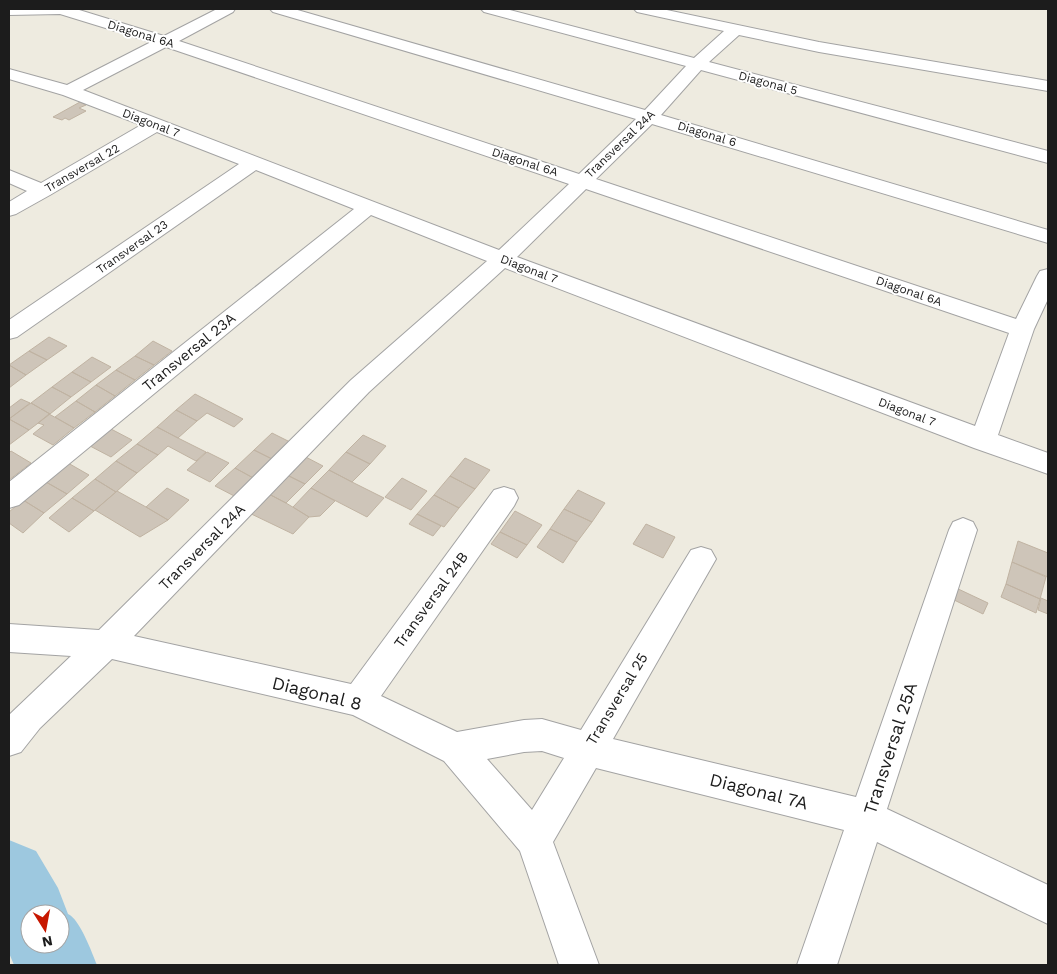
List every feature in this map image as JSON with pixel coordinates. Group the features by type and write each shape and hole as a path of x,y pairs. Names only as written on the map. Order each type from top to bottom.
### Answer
{"street":[{"name":"Diagonal 6A","path":"9,10 61,9 164,41 1022,330"},
{"path":"69,91 228,9"},
{"name":"Diagonal 6","path":"278,9 649,116 1048,237"},
{"name":"Diagonal 5","path":"489,9 1048,157"},
{"path":"642,9 819,47 1048,86"},
{"name":"Transversal 24A","path":"18,729 106,644 360,386 502,259 649,116 696,64 736,29"},
{"name":"Diagonal 7","path":"9,74 69,91 502,259 1048,464"},
{"name":"Transversal 22","path":"9,210 155,125"},
{"name":"Transversal 23","path":"9,331 255,162"},
{"path":"9,176 42,191"},
{"name":"Transversal 23A","path":"9,497 369,207"},
{"path":"983,441 1022,330 1048,276"},
{"name":"Transversal 24B","path":"358,701 504,498"},
{"name":"Transversal 25A","path":"817,965 963,530"},
{"name":"Transversal 25","path":"534,840 701,559"},
{"name":"Diagonal 8","path":"9,638 106,644 358,701 456,749 534,840 579,965"},
{"name":"Diagonal 7A","path":"456,749 524,736 542,735 588,749 867,818 1048,905"}],"building":[{"path":"80,102 86,105 79,108 86,111 69,120 53,117"},
{"path":"49,337 67,346 47,360 29,351"},
{"path":"153,341 172,351 154,365 135,356"},
{"path":"29,351 47,360 26,375 9,365"},
{"path":"135,356 154,365 135,380 116,370"},
{"path":"92,357 111,367 91,382 72,372"},
{"path":"9,365 26,375 9,388"},
{"path":"116,370 135,380 115,396 96,385"},
{"path":"72,372 91,382 71,397 52,387"},
{"path":"96,385 115,396 95,412 76,401"},
{"path":"52,387 71,397 50,414 31,403"},
{"path":"195,394 243,419 234,427 207,413 197,421 176,410"},
{"path":"21,399 30,403 9,419 9,408"},
{"path":"76,401 95,412 74,428 55,417"},
{"path":"31,403 50,414 29,430 9,419"},
{"path":"176,410 197,421 178,438 157,427"},
{"path":"49,414 74,428 53,445 33,434 44,425 38,423"},
{"path":"9,419 29,430 9,445"},
{"path":"157,427 206,452 196,461 168,446 158,455 137,444"},
{"path":"111,429 132,440 111,457 90,446"},
{"path":"272,433 294,444 276,461 254,450"},
{"path":"363,435 386,446 370,464 346,452"},
{"path":"137,444 158,455 137,473 116,461"},
{"path":"254,450 276,461 257,480 235,468"},
{"path":"11,451 31,463 9,480 9,453"},
{"path":"207,452 229,463 210,482 187,470"},
{"path":"346,452 370,464 352,482 329,470"},
{"path":"300,454 323,466 305,484 281,472"},
{"path":"465,458 490,470 475,489 450,476"},
{"path":"116,461 137,473 116,492 95,479"},
{"path":"68,463 89,475 67,494 46,482"},
{"path":"235,468 257,480 238,498 215,486"},
{"path":"329,470 384,498 367,517 311,488"},
{"path":"281,472 305,484 286,503 263,491"},
{"path":"450,476 475,489 459,508 434,495"},
{"path":"402,478 427,491 411,510 385,497"},
{"path":"95,479 116,492 94,511 72,498"},
{"path":"46,482 67,494 44,513 23,500"},
{"path":"167,488 189,500 168,520 146,507"},
{"path":"311,488 335,501 320,516 309,517 293,507"},
{"path":"578,490 605,503 592,522 564,509"},
{"path":"117,491 168,520 140,537 95,510"},
{"path":"263,491 309,517 293,534 243,510"},
{"path":"434,495 459,508 444,527 417,514"},
{"path":"72,498 94,511 69,532 49,518"},
{"path":"23,500 44,513 23,533 9,523 9,512"},
{"path":"564,509 592,522 577,542 550,529"},
{"path":"515,511 542,525 527,545 500,532"},
{"path":"417,514 441,526 433,536 409,524"},
{"path":"646,524 675,537 663,558 633,544"},
{"path":"550,529 577,542 563,563 537,547"},
{"path":"500,532 527,545 517,558 491,544"},
{"path":"1018,541 1048,553 1048,577 1012,562"},
{"path":"1012,562 1046,577 1040,599 1006,584"},
{"path":"1006,584 1040,599 1036,613 1001,597"},
{"path":"954,587 988,603 983,614 950,598"},
{"path":"1041,598 1048,601 1048,614 1038,610"}],"waterway":[{"path":"9,878 23,904"},
{"path":"50,954 56,965"}]}
